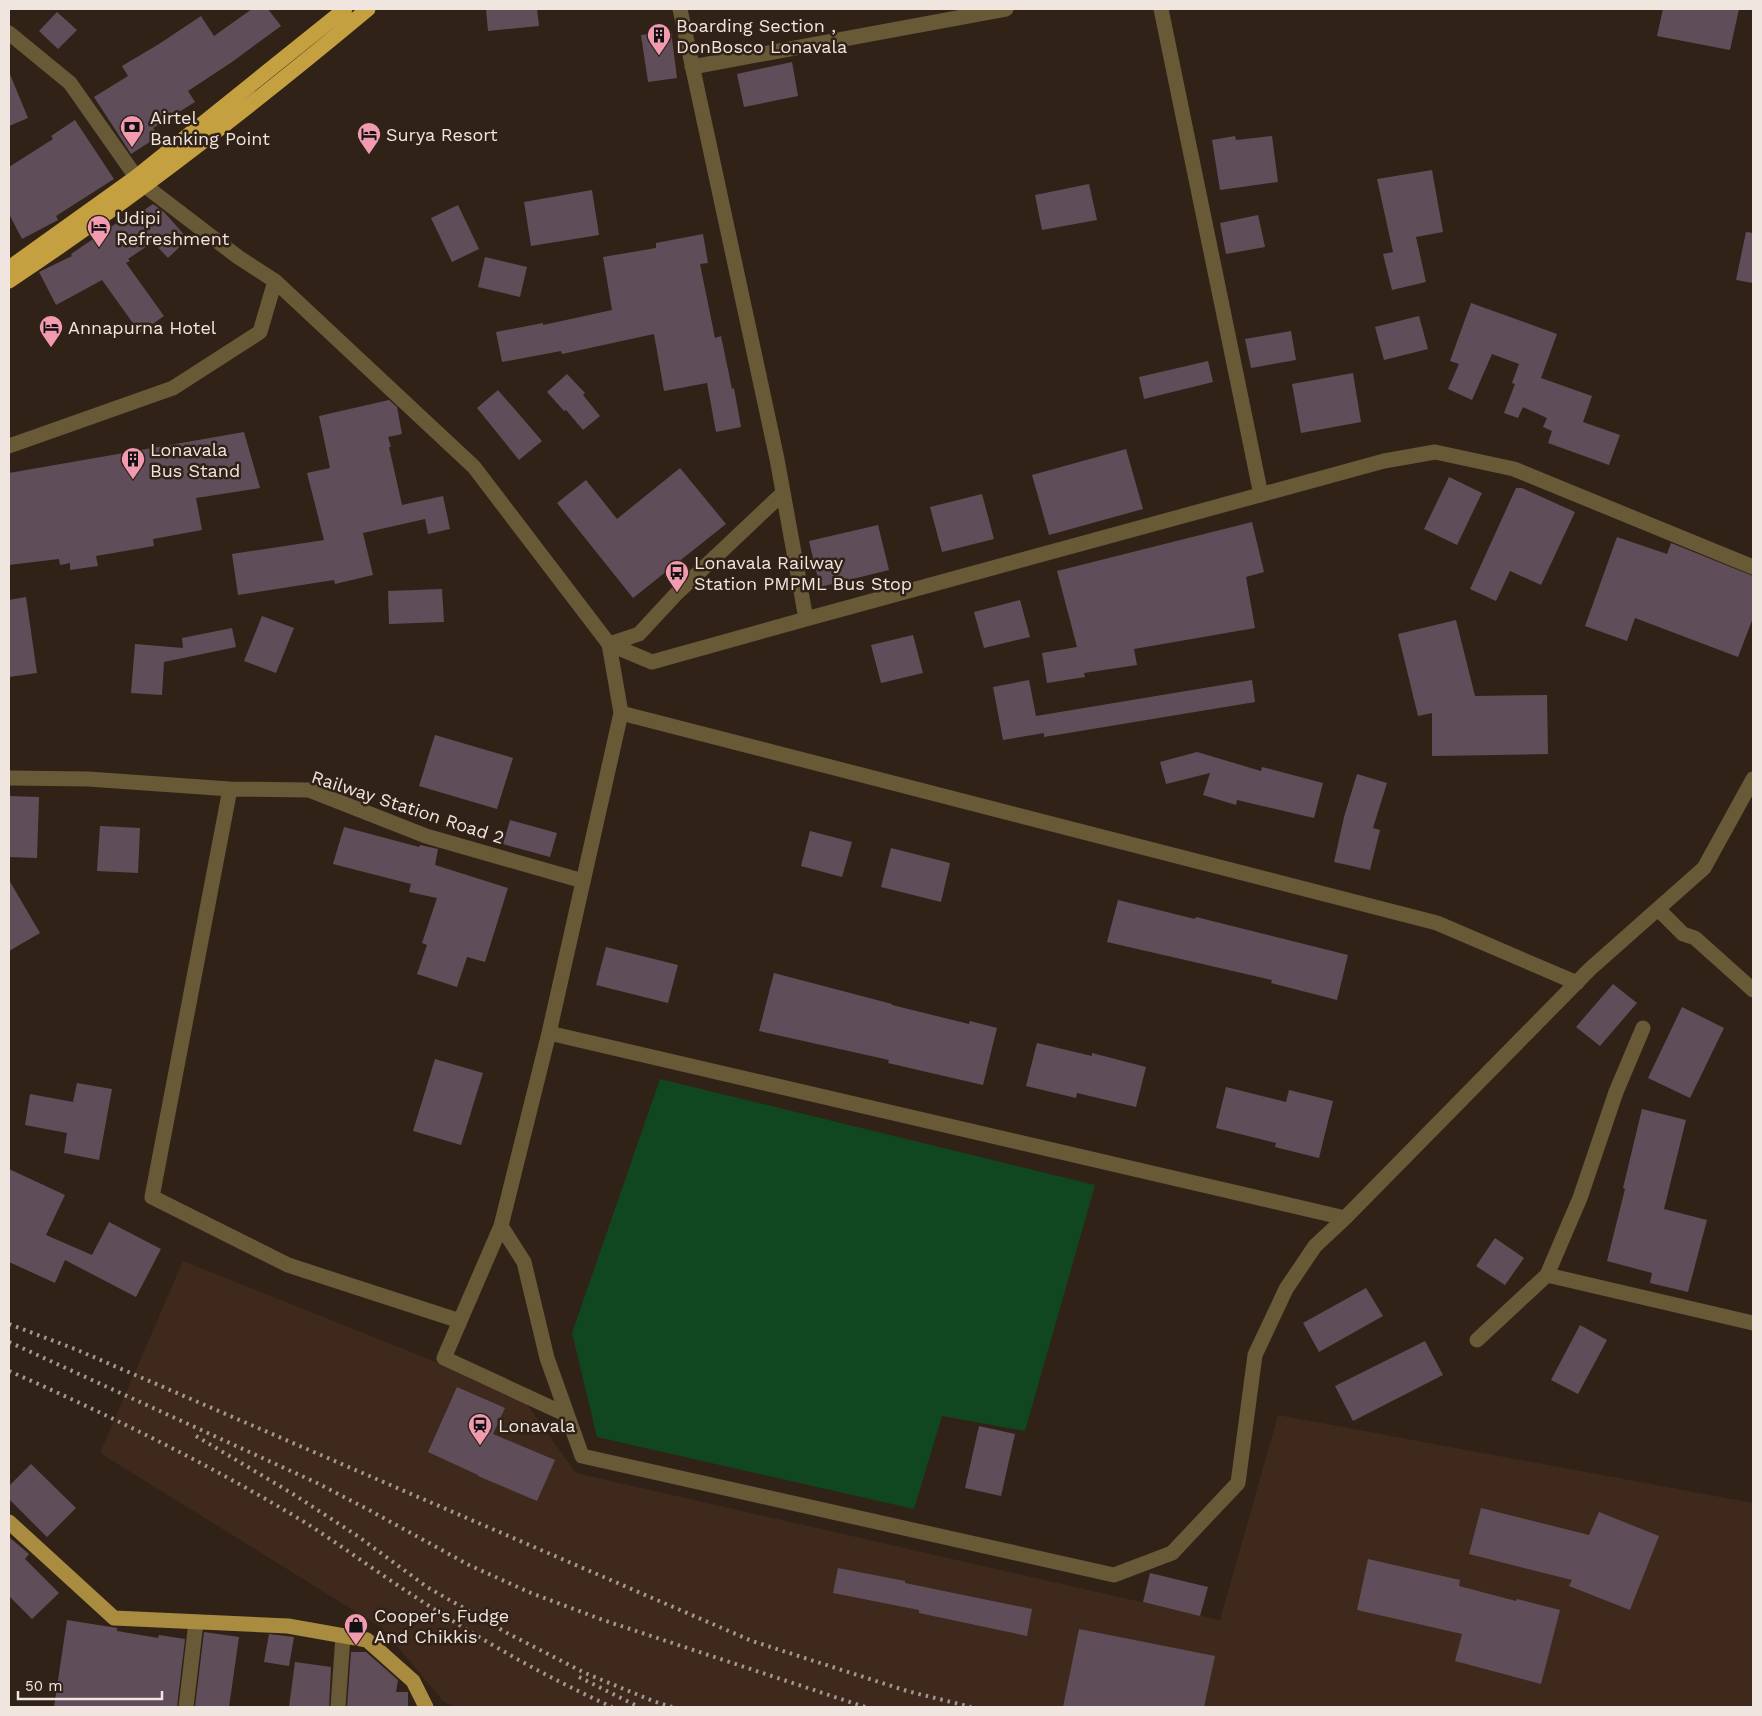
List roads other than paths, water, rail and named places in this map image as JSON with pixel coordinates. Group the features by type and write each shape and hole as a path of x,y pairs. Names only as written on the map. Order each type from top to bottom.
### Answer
{"highway":[{"path":"9,281 69,241 345,9"},
{"path":"9,268 236,116 368,9"}],"main road":[{"path":"9,1522 114,1618 288,1626 367,1640 413,1681 426,1707"}],"street":[{"path":"680,9 775,449 806,619"},
{"path":"692,67 1006,9"},
{"path":"1161,9 1261,495"},
{"path":"9,33 70,82 140,181 238,257 275,281 474,466 609,644 621,713 549,1033 501,1226 444,1358 567,1415"},
{"path":"9,446 173,388 260,332 275,281"},
{"path":"609,644 652,662 1384,461 1435,452 1514,469 1753,567"},
{"path":"609,644 639,634 678,593 783,493"},
{"path":"621,713 1437,923 1577,983"},
{"name":"Railway Station Road 2","path":"9,778 88,779 230,789 309,790 426,836 583,881"},
{"path":"501,1226 524,1262 547,1358 582,1456 1114,1575 1172,1553 1238,1483 1255,1355 1286,1289 1315,1246 1577,983 1704,868 1753,779"},
{"path":"230,789 152,1197 288,1266 460,1321"},
{"path":"1658,909 1683,934 1695,938 1753,990"},
{"path":"1477,1340 1547,1275 1580,1198 1616,1092 1643,1028"},
{"path":"549,1033 1345,1218"},
{"path":"1547,1275 1753,1323"},
{"path":"186,1707 196,1622"},
{"path":"338,1707 344,1636"}],"railway":[{"path":"9,1324 75,1349 752,1641 907,1691 971,1707"},
{"path":"9,1342 317,1483 469,1565 531,1593 603,1620 865,1707"},
{"path":"9,1371 121,1422 194,1459 266,1499 331,1539 440,1613 488,1642 537,1670 612,1707"},
{"path":"196,1436 293,1494 359,1537 427,1587 507,1633 585,1673 672,1707"},
{"path":"579,1677 639,1707"}],"place":[{"name":"Boarding Section , DonBosco Lonavala","path":"659,56"},
{"name":"Airtel Banking Point","path":"132,148"},
{"name":"Surya Resort","path":"369,155"},
{"name":"Udipi Refreshment","path":"99,248"},
{"name":"Annapurna Hotel","path":"51,348"},
{"name":"Lonavala Bus Stand","path":"133,480"},
{"name":"Lonavala Railway Station PMPML Bus Stop","path":"677,593"},
{"name":"Lonavala","path":"480,1446"},
{"name":"Cooper's Fudge And Chikkis","path":"356,1646"}]}
